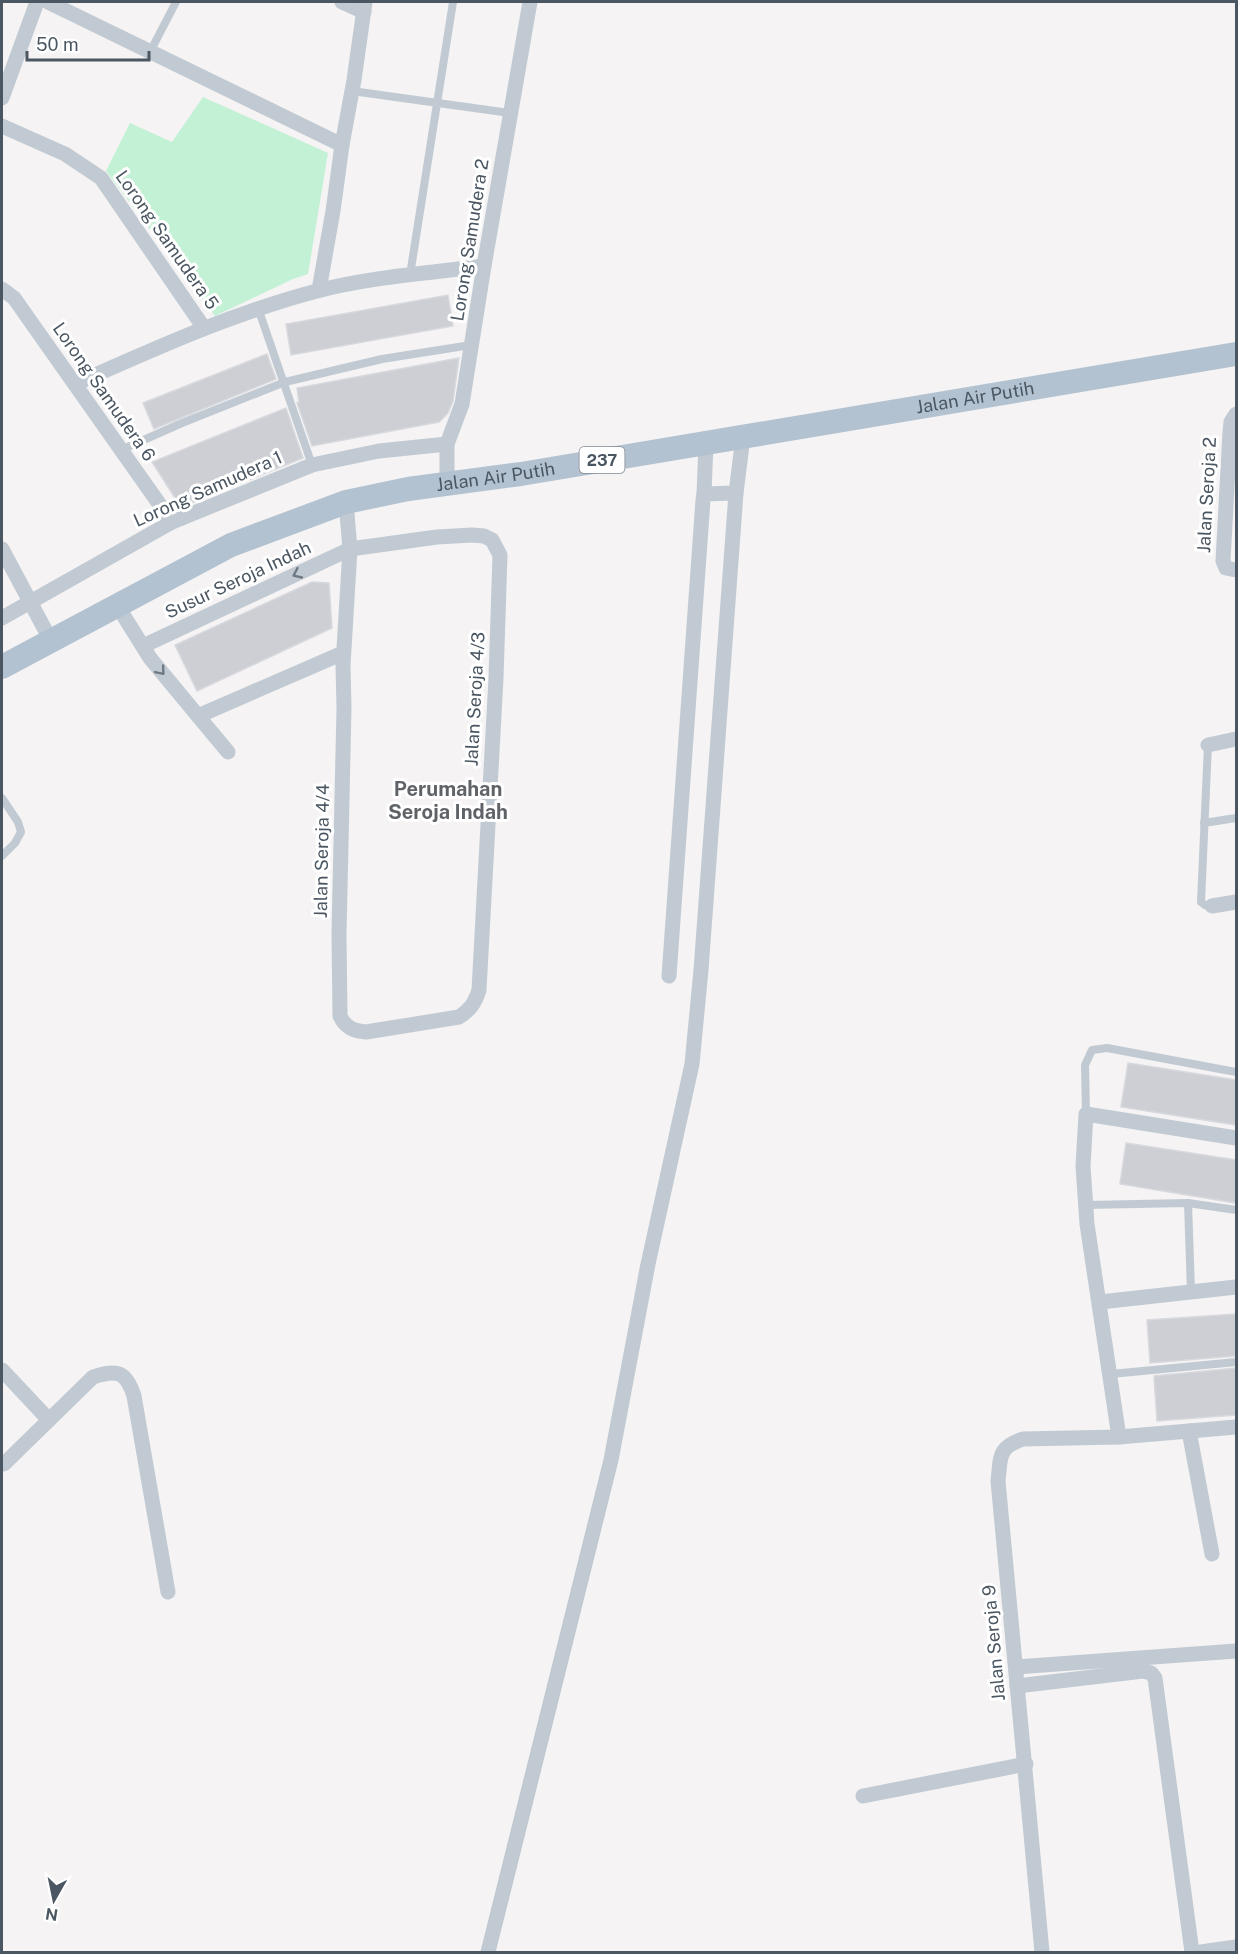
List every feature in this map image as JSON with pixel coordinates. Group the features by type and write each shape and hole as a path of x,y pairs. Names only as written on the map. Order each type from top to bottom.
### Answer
{"main road":[{"name":"Jalan Air Putih","path":"2,667 50,639 231,545 346,502 447,483 521,474 1236,354"}],"street":[{"path":"2,98 37,2"},
{"path":"48,2 342,145"},
{"path":"319,290 364,7 342,2"},
{"name":"Lorong Samudera 2","path":"447,483 447,444 462,404 530,2"},
{"name":"Lorong Samudera 5","path":"2,126 65,154 101,178 204,328"},
{"path":"75,384 204,328 258,308 319,290 484,266"},
{"name":"Lorong Samudera 6","path":"2,289 14,298 172,522"},
{"name":"Jalan Seroja 2","path":"1236,414 1231,422 1231,494 1223,561 1226,568 1236,570"},
{"path":"488,1953 611,1460 648,1264 692,1064 736,493 743,437"},
{"path":"669,976 706,442"},
{"name":"Lorong Samudera 1","path":"2,618 69,578 172,522 312,465 379,450 447,444"},
{"path":"704,494 736,493"},
{"name":"Jalan Seroja 4/4","path":"346,502 350,549 343,653 340,1016 342,1022 356,1032 366,1032 459,1017 468,1011"},
{"name":"Jalan Seroja 4/3","path":"350,549 436,537 484,536 492,540 500,555 479,990 476,1001 468,1011"},
{"path":"2,549 50,639"},
{"name":"Susur Seroja Indah","path":"143,646 350,549"},
{"path":"117,605 150,658 228,752"},
{"path":"198,716 343,653"},
{"path":"1208,745 1236,739"},
{"path":"1212,906 1236,902"},
{"path":"1119,1437 1086,1205 1083,1166 1086,1114 1236,1138"},
{"path":"1100,1302 1236,1287"},
{"path":"2,1370 49,1420"},
{"path":"4,1464 93,1377 106,1373 119,1374 129,1381 134,1396 168,1592"},
{"name":"Jalan Seroja 9","path":"1040,1952 1026,1764 998,1481 1001,1454 1009,1444 1023,1439 1119,1437 1236,1427"},
{"path":"1189,1431 1212,1554"},
{"path":"1016,1667 1236,1651"},
{"path":"1017,1686 1143,1671 1151,1673 1155,1678 1192,1953"},
{"path":"863,1796 1026,1764"},
{"path":"1202,1953 1236,1947"}],"lane":[{"path":"150,52 176,2"},
{"path":"410,275 453,2"},
{"path":"352,91 510,112"},
{"path":"258,308 312,465"},
{"path":"121,450 285,382 382,359 473,345"},
{"path":"1208,745 1201,902 1212,906"},
{"path":"2,798 18,822 21,832 15,843 2,856"},
{"path":"1204,823 1236,819"},
{"path":"1086,1114 1085,1065 1092,1050 1107,1048 1236,1072"},
{"path":"1188,1203 1191,1292"},
{"path":"1086,1205 1188,1203 1236,1210"},
{"path":"1111,1374 1236,1362"}],"green space":[{"path":"203,97 328,153 308,274 215,316 106,171 130,123 172,142"}],"building":[{"path":"448,295 453,326 291,355 286,324"},
{"path":"267,354 276,379 154,429 143,403"},
{"path":"459,358 453,401 448,413 439,422 312,446 297,403 299,402 297,388"},
{"path":"286,408 303,458 185,506 179,504 152,462"},
{"path":"312,582 329,583 332,628 197,691 175,645"},
{"path":"1128,1063 1236,1080 1236,1125 1121,1107"},
{"path":"1126,1143 1236,1160 1236,1203 1120,1184"},
{"path":"1236,1314 1236,1356 1150,1363 1147,1320"},
{"path":"1236,1368 1236,1415 1157,1421 1154,1376"}],"district":[{"name":"Perumahan Seroja Indah","path":"448,800"}]}
